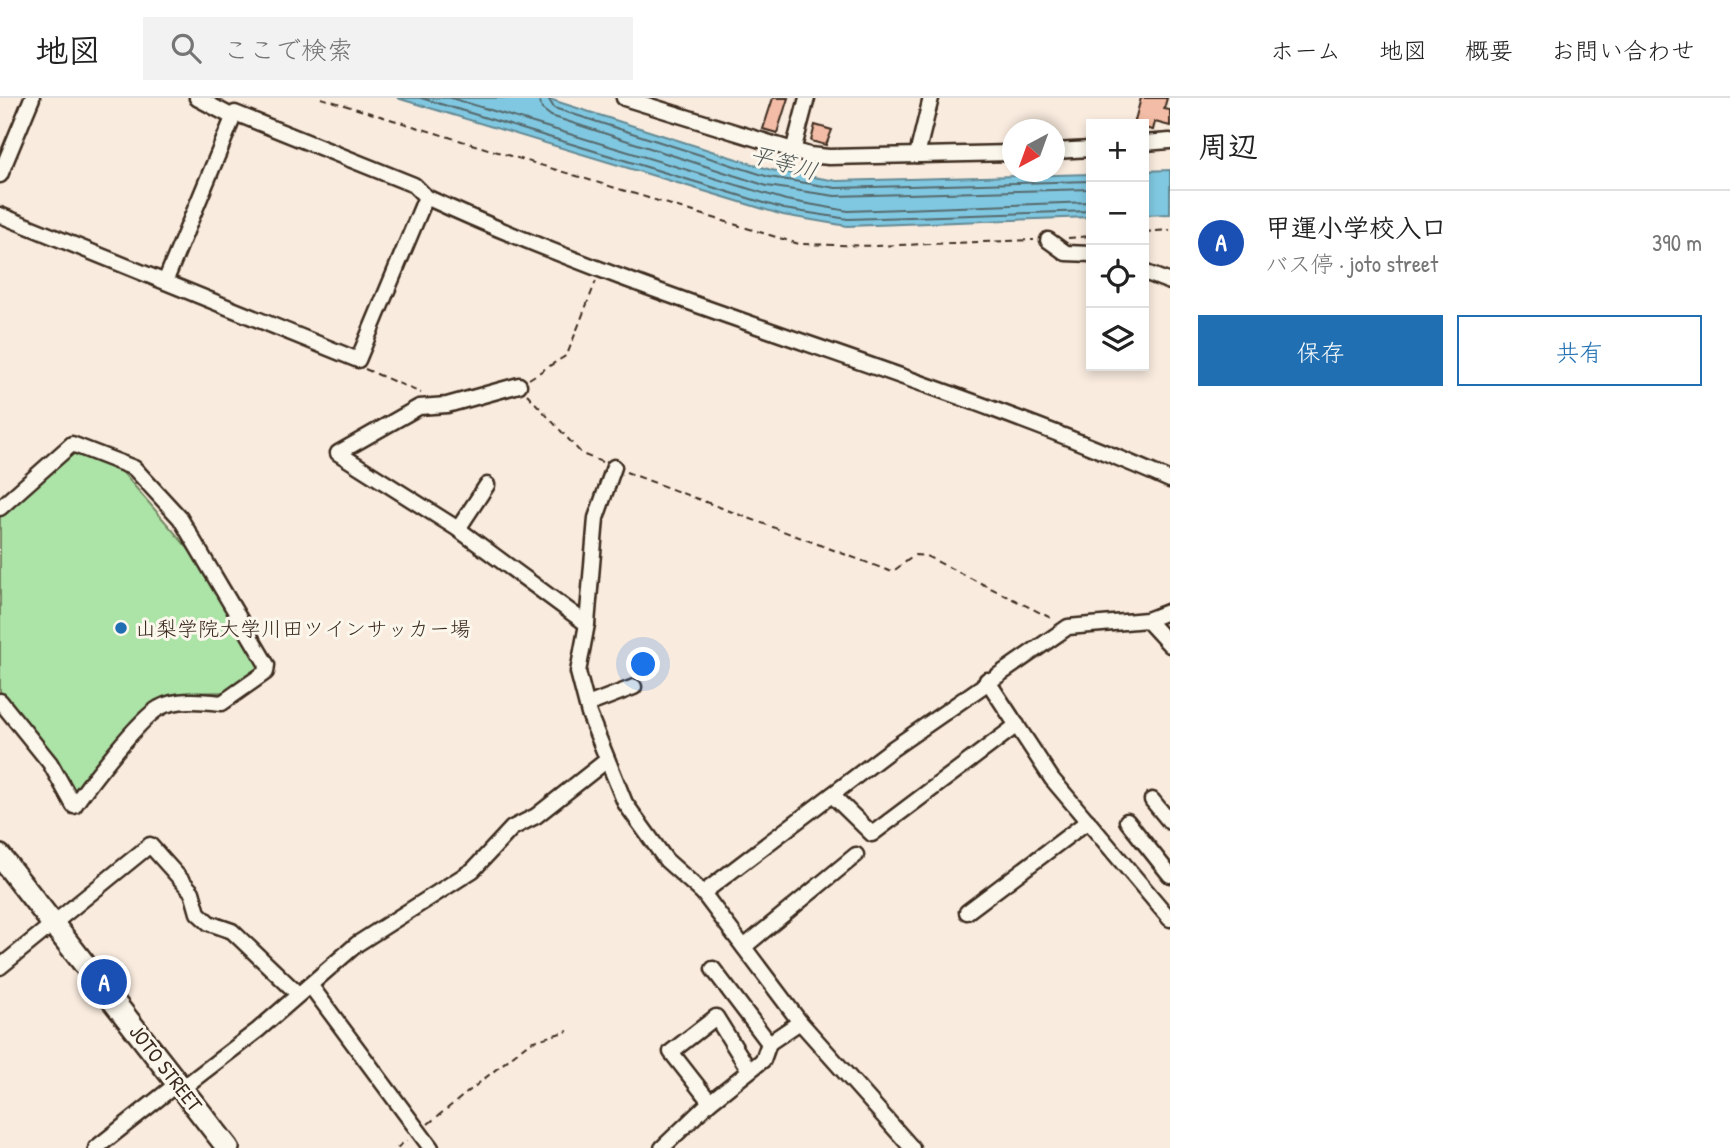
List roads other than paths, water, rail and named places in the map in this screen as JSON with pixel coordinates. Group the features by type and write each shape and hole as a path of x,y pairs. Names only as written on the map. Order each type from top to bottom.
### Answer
{"highway":[{"name":"JOTO STREET","path":"0,856 228,1148"}],"street":[{"path":"0,175 32,98"},
{"path":"197,98 231,116"},
{"path":"624,98 793,151 829,157 1002,153"},
{"path":"793,151 807,98"},
{"path":"917,155 931,98"},
{"path":"165,282 231,116 235,113 414,185 426,197 601,268 704,308 1094,447 1170,480"},
{"path":"1149,143 1170,141"},
{"path":"1065,150 1086,149"},
{"path":"0,215 358,360 426,197"},
{"path":"1048,240 1066,253 1086,254"},
{"path":"1149,274 1170,282"},
{"path":"519,385 447,405 419,407 338,453 458,529 587,624"},
{"path":"0,508 72,444 134,468 180,518 267,665 266,672 222,703 196,701 161,707 146,717 91,781 74,806 50,763 0,701"},
{"path":"614,467 596,518 587,624 578,672 607,760 629,809 666,860 704,893 800,1022 912,1148"},
{"path":"458,529 487,485"},
{"path":"704,893 987,680 1068,626 1147,620 1170,611"},
{"path":"1147,620 1170,645"},
{"path":"987,680 1052,779 1168,912"},
{"path":"587,705 634,687"},
{"path":"832,795 872,834 1017,725"},
{"path":"96,1148 178,1083 189,1083 258,1030 357,944 473,870 512,828 536,816 607,760"},
{"path":"1152,800 1169,818"},
{"path":"967,912 1088,821"},
{"path":"1127,821 1170,875"},
{"path":"0,967 150,845 192,892 198,913 209,923 232,931 303,989 431,1148"},
{"path":"744,947 856,855"},
{"path":"713,969 769,1043"},
{"path":"710,1102 671,1052 716,1017 749,1070"},
{"path":"662,1148 710,1102 763,1060 769,1043 800,1022"}],"water":[{"path":"397,98 546,98 771,170 837,181 1002,176 1002,182 1065,182 1065,175 1086,174 1086,217 847,226 783,215"},
{"path":"1170,170 1170,214 1149,215 1149,171"}],"place":[{"name":"山梨学院大学川田ツインサッカー場","path":"121,628"},
{"name":"甲運小学校入口","path":"104,982"}],"water label":[{"name":"平等川","path":"784,162"}]}
